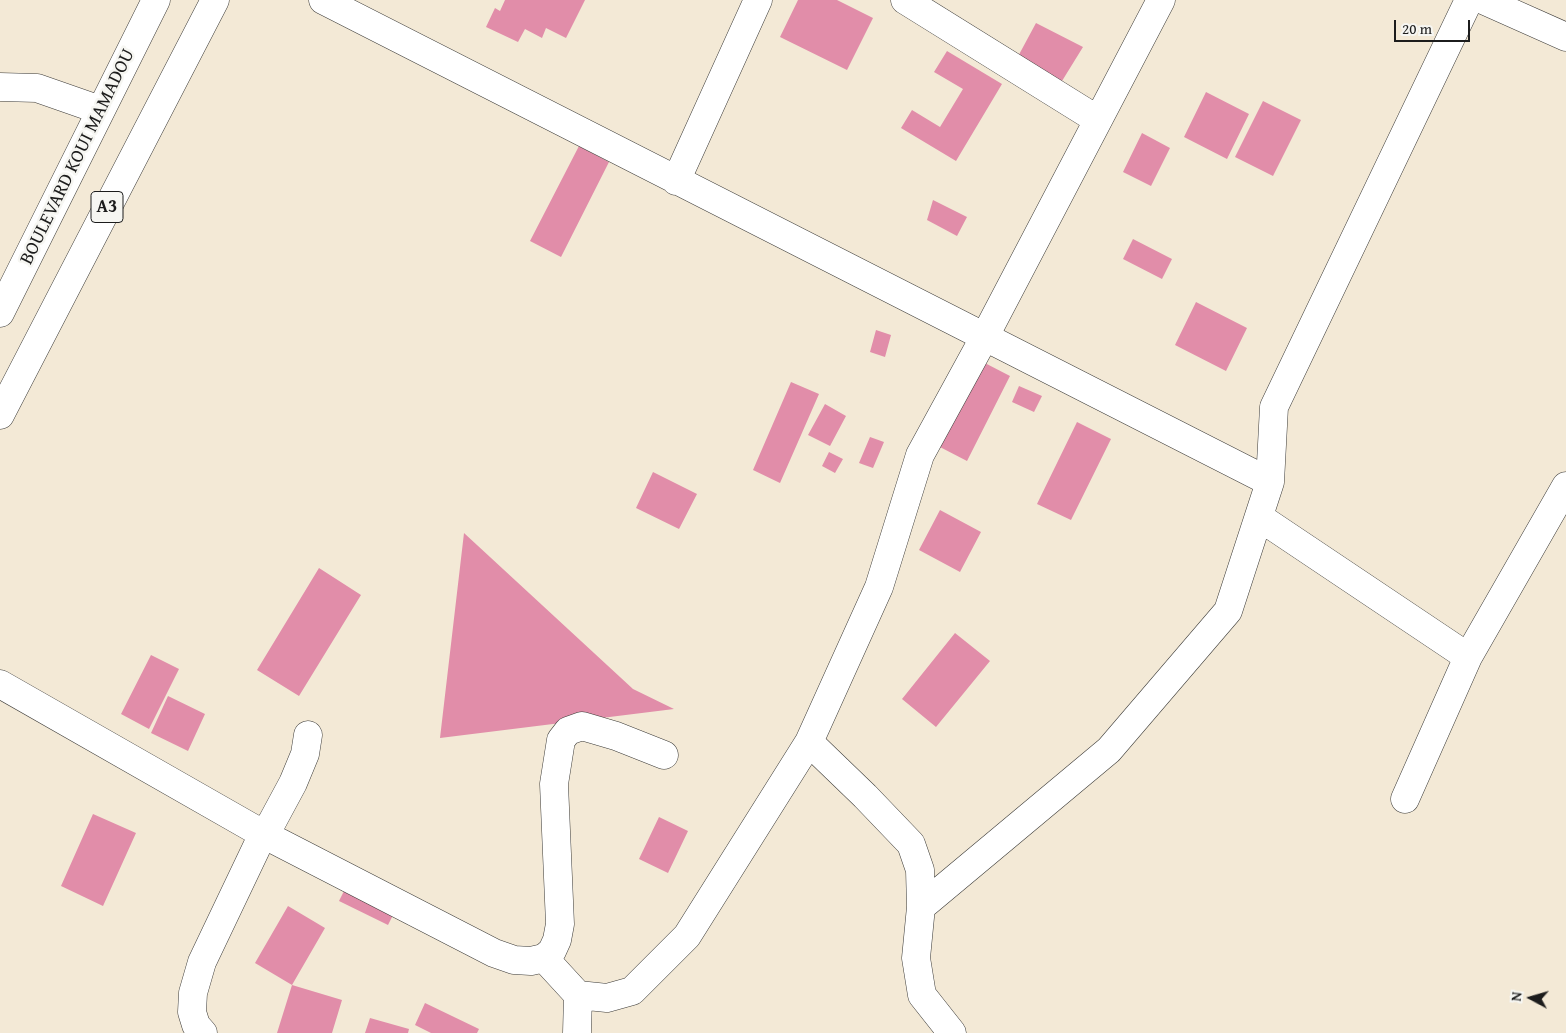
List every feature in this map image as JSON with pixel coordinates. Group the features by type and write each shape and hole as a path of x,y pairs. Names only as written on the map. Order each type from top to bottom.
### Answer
{"street":[{"name":"BOULEVARD KOUI MAMADOU","path":"0,313 156,0"},
{"name":"A3","path":"0,415 215,0"},
{"path":"323,0 1270,482"},
{"path":"676,181 758,0"},
{"path":"905,0 1098,120"},
{"path":"578,996 607,998 632,990 687,936 808,742 879,587 920,455 984,338 1161,0"},
{"path":"922,907 1109,750 1228,611 1270,482 1274,407 1469,0"},
{"path":"1483,0 1566,36"},
{"path":"0,87 37,88 100,110"},
{"path":"1404,799 1468,657 1566,486"},
{"path":"1259,517 1468,657"},
{"path":"0,684 263,834 494,953 514,960 531,961 544,958 552,951 558,940 560,924 554,784 561,740 568,731 582,726 616,736 664,755"},
{"path":"203,1033 196,1025 192,1012 193,993 202,962 263,834 272,822 294,782 305,754 308,735"},
{"path":"808,742 866,796 911,844 920,870 922,907 916,958 922,995 952,1033"},
{"path":"544,958 578,996 577,1033"}],"building":[{"path":"505,0 585,0 566,38 546,28 542,38 525,29 518,42 486,27 495,8 500,11"},
{"path":"798,0 837,0 873,18 847,70 780,37"},
{"path":"1036,23 1083,47 1062,81 1015,62"},
{"path":"947,51 1002,84 956,161 901,128 912,110 940,127 963,89 934,72"},
{"path":"1206,92 1249,114 1227,159 1184,137"},
{"path":"1263,101 1301,120 1273,176 1235,157"},
{"path":"1142,133 1170,148 1151,186 1123,172"},
{"path":"579,146 609,162 561,257 530,241"},
{"path":"933,200 967,217 957,236 927,220"},
{"path":"1133,239 1172,259 1162,279 1123,259"},
{"path":"1196,302 1247,328 1226,371 1175,345"},
{"path":"876,330 891,335 885,357 870,352"},
{"path":"981,361 1010,376 967,461 938,446"},
{"path":"791,382 819,394 780,483 753,470"},
{"path":"1019,386 1042,396 1034,412 1012,402"},
{"path":"825,404 846,416 830,446 808,435"},
{"path":"1077,422 1111,439 1071,520 1037,504"},
{"path":"870,437 884,442 873,468 859,463"},
{"path":"829,452 843,459 835,473 822,466"},
{"path":"653,472 697,494 679,529 636,508"},
{"path":"940,510 981,532 960,572 919,550"},
{"path":"464,533 633,689 674,709 440,738"},
{"path":"319,568 361,595 299,696 257,670"},
{"path":"955,633 990,661 936,727 902,699"},
{"path":"151,655 179,669 149,729 121,714"},
{"path":"168,696 205,714 188,751 151,733"},
{"path":"93,814 136,833 103,906 61,886"},
{"path":"659,817 688,831 668,873 639,859"},
{"path":"348,883 397,907 388,925 339,901"},
{"path":"288,906 325,928 292,985 255,963"},
{"path":"292,985 342,1000 332,1033 277,1033"},
{"path":"425,1003 479,1029 477,1033 431,1033 415,1025"},
{"path":"370,1018 409,1029 408,1033 365,1033"}]}
